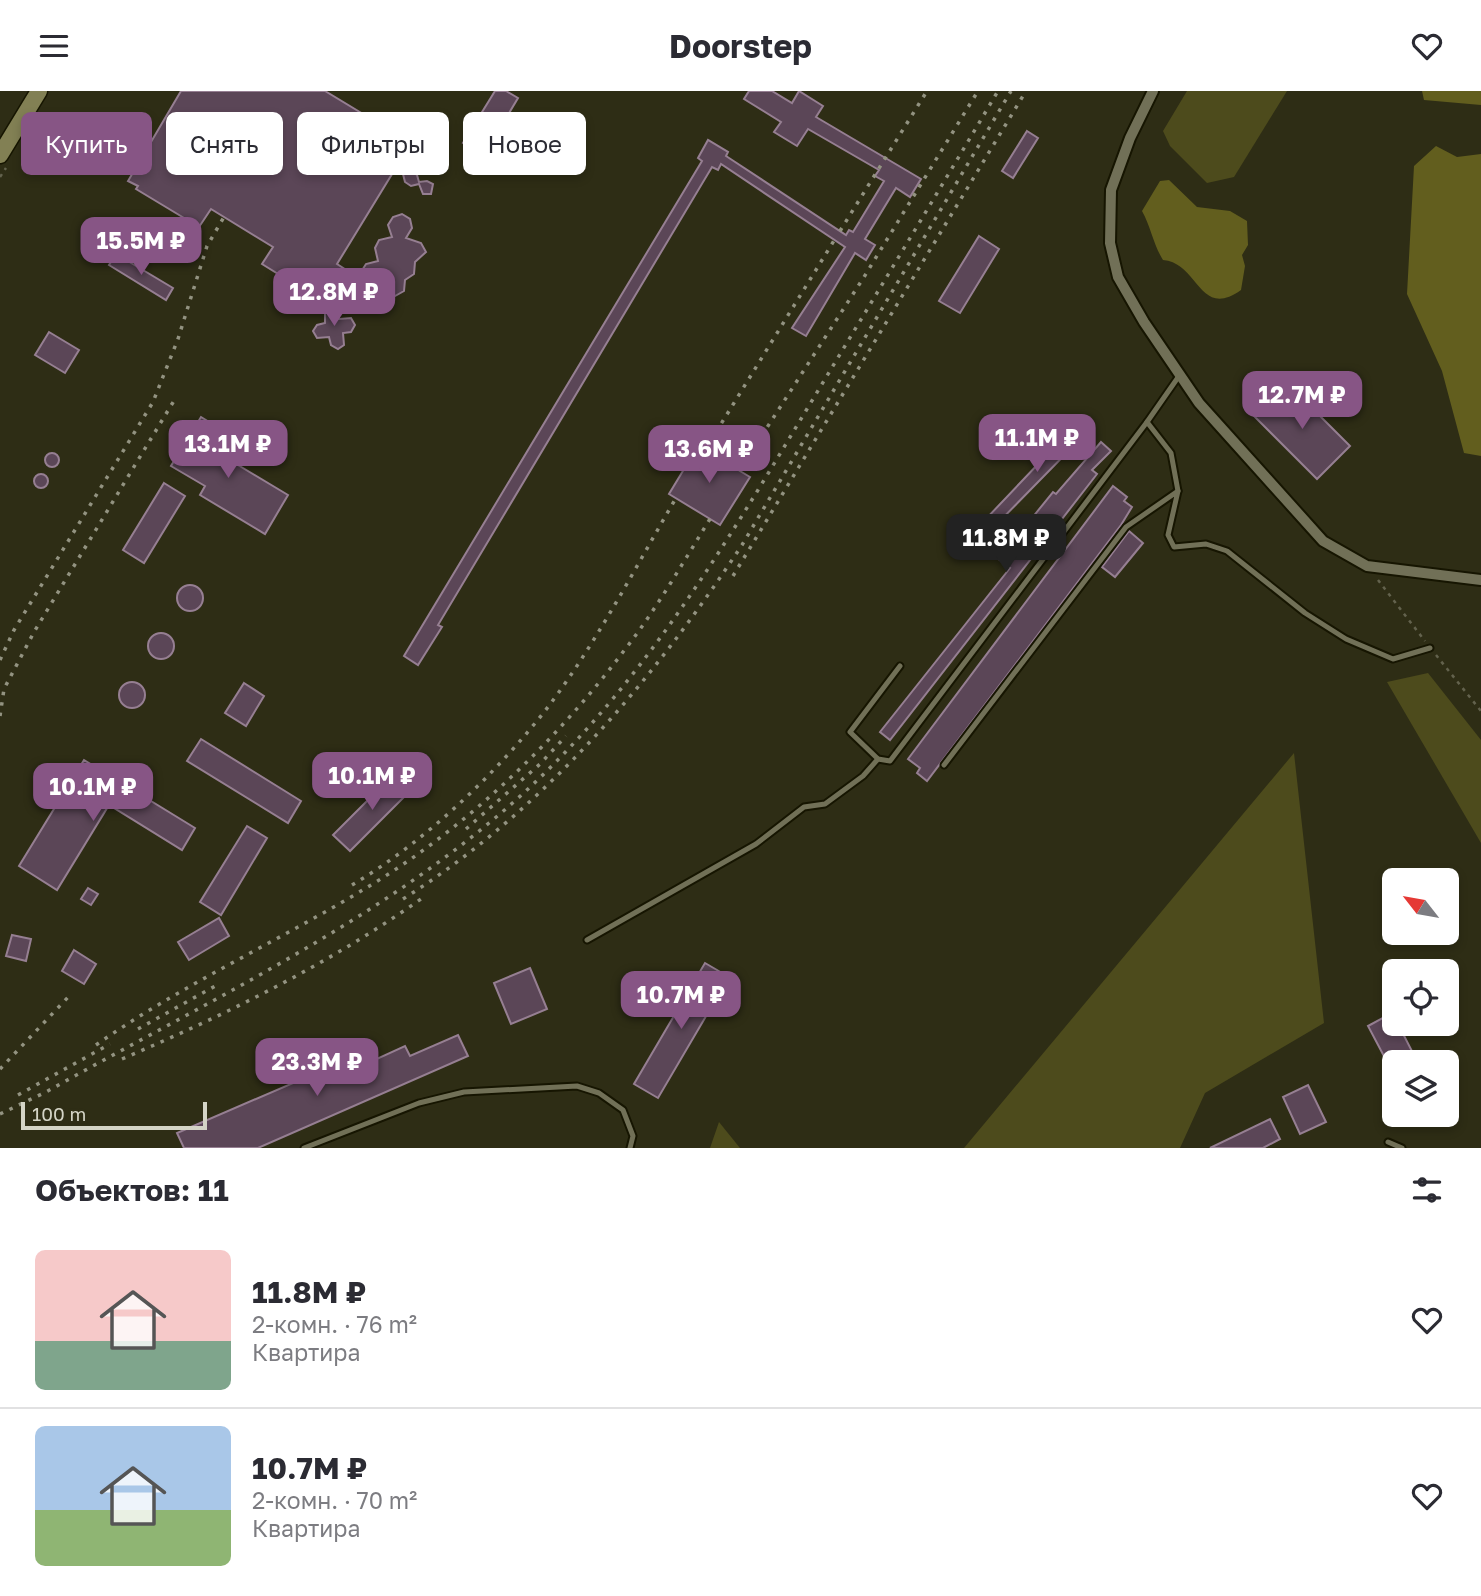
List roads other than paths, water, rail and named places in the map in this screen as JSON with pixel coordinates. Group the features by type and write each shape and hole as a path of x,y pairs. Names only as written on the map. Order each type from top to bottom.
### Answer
{"main road":[{"path":"0,156 39,91"}],"street":[{"path":"1153,91 1130,138 1111,190 1110,243 1118,277 1144,322 1199,403 1323,541 1367,566 1481,580"}],"lane":[{"path":"900,666 850,731 878,759 890,761 1181,374"},
{"path":"1147,422 1171,453 1178,491 1168,535 1174,547 1206,544 1227,551 1305,613 1346,639 1393,659 1430,648"},
{"path":"944,765 1126,527 1178,491"},
{"path":"587,940 756,844 804,807 825,804 863,776 878,759"},
{"path":"304,1148 419,1103 464,1092 577,1086 599,1093 623,1110 633,1136 630,1148"},
{"path":"1388,1142 1402,1148"}],"railway":[{"path":"840,231 927,91"},
{"path":"739,471 864,277 978,91"},
{"path":"0,1114 46,1092 217,999 330,934 438,862 489,823 538,780 625,684 701,579 770,470 998,91"},
{"path":"403,899 503,826 548,784 632,694 670,646 742,545 1011,91"},
{"path":"733,576 1026,91"},
{"path":"0,660 14,630 153,402 178,339 207,246 224,217"},
{"path":"705,450 835,239"},
{"path":"0,716 4,689 34,632 175,399"},
{"path":"352,885 433,827 483,781 528,732 583,657 676,498"},
{"path":"96,1045 163,1002 371,885 407,862 475,809 539,750 597,685 647,620 710,519"},
{"path":"466,829 540,764 566,736"},
{"path":"122,1059 276,987 349,946 421,899"},
{"path":"138,1029 217,985"},
{"path":"0,1069 72,993"},
{"path":"18,1095 110,1044"}]}
